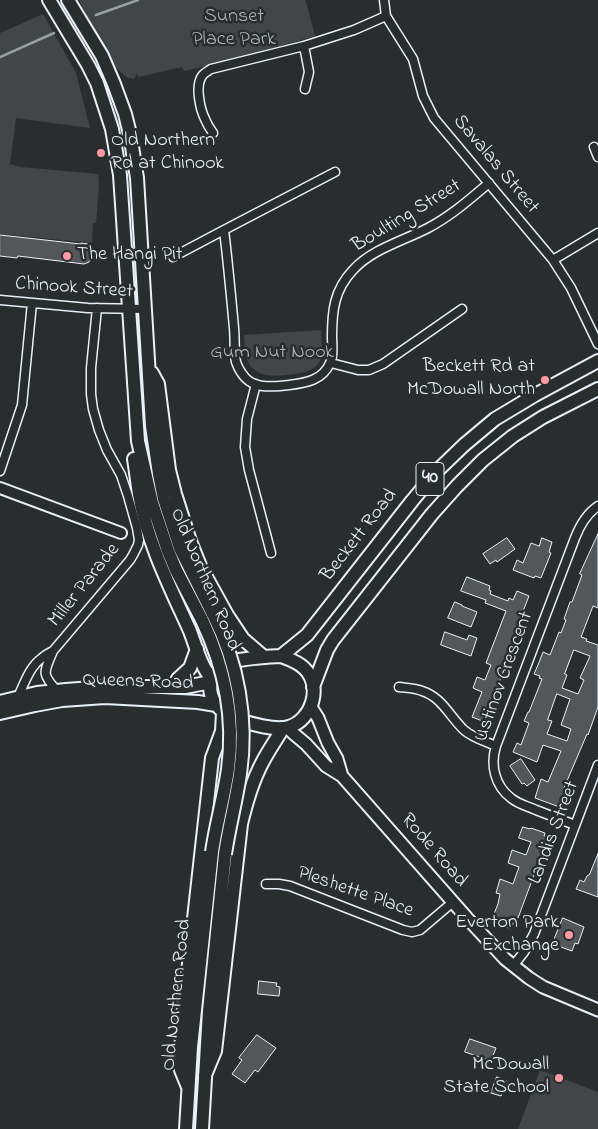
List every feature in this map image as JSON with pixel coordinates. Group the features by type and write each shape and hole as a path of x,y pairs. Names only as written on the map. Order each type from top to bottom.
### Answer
{"main road":[{"name":"Old Northern Road","path":"49,0 97,83 112,129 119,161 138,441 152,502 176,570 207,617 220,628 234,668 242,713 241,767 225,854 214,948 202,1124"},
{"name":"Old Northern Road","path":"68,0 102,56 114,84 128,128 137,178 154,449 164,499 180,548 207,617 210,638 222,671 228,710 230,752 227,775 214,833 192,1038 186,1129"},
{"name":"Beckett Road","path":"281,656 307,635 412,501 436,472 464,445 495,419 598,361"},
{"path":"149,367 158,384 169,470 190,541 200,566 227,615 243,638 264,658"},
{"name":"40","path":"311,707 313,687 327,650 432,514 457,486 483,460 513,436 543,417 598,389"},
{"path":"136,418 131,438 144,515 161,566 205,672 212,681"},
{"path":"173,687 178,679 190,668 197,649"},
{"path":"188,1087 181,1070 182,1026 212,758 222,731 220,709 211,693 212,681 215,672 229,662 281,656 294,661 304,668 313,687"},
{"name":"Queens Road","path":"0,702 57,691 105,687 191,686 212,681"},
{"name":"Queens Road","path":"0,713 62,700 105,697 192,702 220,709"},
{"path":"220,709 231,717 250,723 285,728 295,725 304,718 311,707"},
{"name":"Rode Road","path":"311,707 337,759 342,776"},
{"path":"205,1075 215,1051 241,824 249,793 258,770 285,728"},
{"name":"Rode Road","path":"285,728 306,744 326,766 342,776 481,934 513,966 535,983 548,990 598,1010"},
{"path":"202,1124 211,1129"}],"street":[{"name":"Savalas Street","path":"384,0 386,16 413,59 423,96 434,118 553,260 571,288 598,344"},
{"path":"213,133 204,119 199,98 198,82 203,74 211,69 304,46 354,30 386,16"},
{"path":"304,46 309,72 305,90"},
{"path":"594,147 598,156"},
{"path":"173,257 335,172"},
{"name":"Boulting Street","path":"331,363 332,322 335,299 343,282 354,269 366,258 452,214 490,183"},
{"path":"224,230 236,361 241,372 248,380 256,384 270,386 311,381 323,375 331,363 352,369 369,370 383,364 462,309"},
{"path":"553,260 598,233"},
{"name":"Chinook Street","path":"0,300 96,308 145,309"},
{"path":"0,471 22,405 32,303"},
{"name":"Miller Parade","path":"57,691 46,677 46,667 53,651 130,560 136,550 138,540 137,528 121,475 102,440 93,410 90,379 96,308"},
{"path":"256,384 247,419 245,447 249,470 272,553"},
{"path":"0,488 121,533"},
{"name":"Ustinov Crescent","path":"575,825 512,799 498,782 493,758 575,538 584,519 598,506"},
{"name":"Miller Parade","path":"18,697 34,667 41,658 53,651"},
{"path":"399,687 418,690 434,696 463,729 475,737 496,746"},
{"name":"Landis Street","path":"513,966 524,952 534,934 598,765"},
{"name":"Pleshette Place","path":"266,884 290,886 412,932 420,930 453,902"}],"green space":[{"name":"Sunset Place Park","path":"79,0 305,0 315,36 240,58 184,71 182,67 138,77 137,73 134,79 126,77 112,64"},
{"path":"43,14 76,73 90,128 16,118 10,164 20,167 98,174 96,223 93,223 92,243 0,234 0,33"},
{"name":"Gum Nut Nook","path":"321,330 322,350 320,361 308,371 274,376 259,372 249,365 245,353 244,335"},
{"path":"540,1070 598,1092 598,1129 518,1129"}],"building":[{"path":"0,235 92,245 90,260 84,264 18,256 17,258 0,256"},
{"path":"598,534 598,608 593,606 581,637 598,645 598,707 588,735 564,788 571,790 565,809 535,798 541,779 548,782 561,751 543,745 537,762 513,752 517,743 521,745 529,723 524,721 542,679 534,674 543,652 550,655 559,632 561,633 570,602 572,602 582,575 580,574","holes":["574,650 590,656 580,678 584,680 578,694 562,688","557,694 570,699 561,725 571,729 567,741 547,734 552,721 548,720"]},
{"path":"507,538 515,549 497,562 496,560 490,564 483,554"},
{"path":"542,538 552,542 549,552 551,553 541,578 535,576 534,578 513,570 517,560 523,563 531,543 539,546"},
{"path":"467,577 490,586 490,594 508,601 509,598 513,600 517,591 529,596 518,625 520,626 511,650 513,651 485,722 472,717 482,692 473,688 477,677 485,680 491,665 486,663 506,611 485,603 486,600 461,591"},
{"path":"455,602 477,612 471,627 448,618"},
{"path":"445,632 467,640 469,635 477,638 471,656 441,645"},
{"path":"521,759 535,780 527,786 524,783 522,784 510,766"},
{"path":"523,827 545,833 544,836 548,837 518,918 516,917 511,929 491,921 498,904 500,894 496,893 500,879 513,884 519,867 508,863 512,850 526,855 531,842 519,838"},
{"path":"598,854 598,897 576,889 580,880 584,882 589,875"},
{"name":"Everton Park Exchange","path":"563,918 584,927 578,944 575,943 572,951 552,945"},
{"path":"259,981 277,983 276,986 280,987 279,996 258,994"},
{"path":"257,1035 276,1048 258,1072 255,1070 245,1083 232,1074 242,1060 239,1058"},
{"path":"470,1039 496,1048 491,1061 465,1052"},
{"path":"497,1077 507,1081 501,1096 491,1093"}],"waterway":[{"path":"96,15 138,0"},
{"path":"0,57 54,33"}],"place":[{"name":"Old Northern Rd at Chinook","path":"101,153"},
{"name":"The Hangi Pit","path":"67,256"},
{"name":"Beckett Rd at McDowall North","path":"545,380"},
{"name":"Everton Park Exchange","path":"569,935"},
{"name":"McDowall State School","path":"559,1078"}]}
